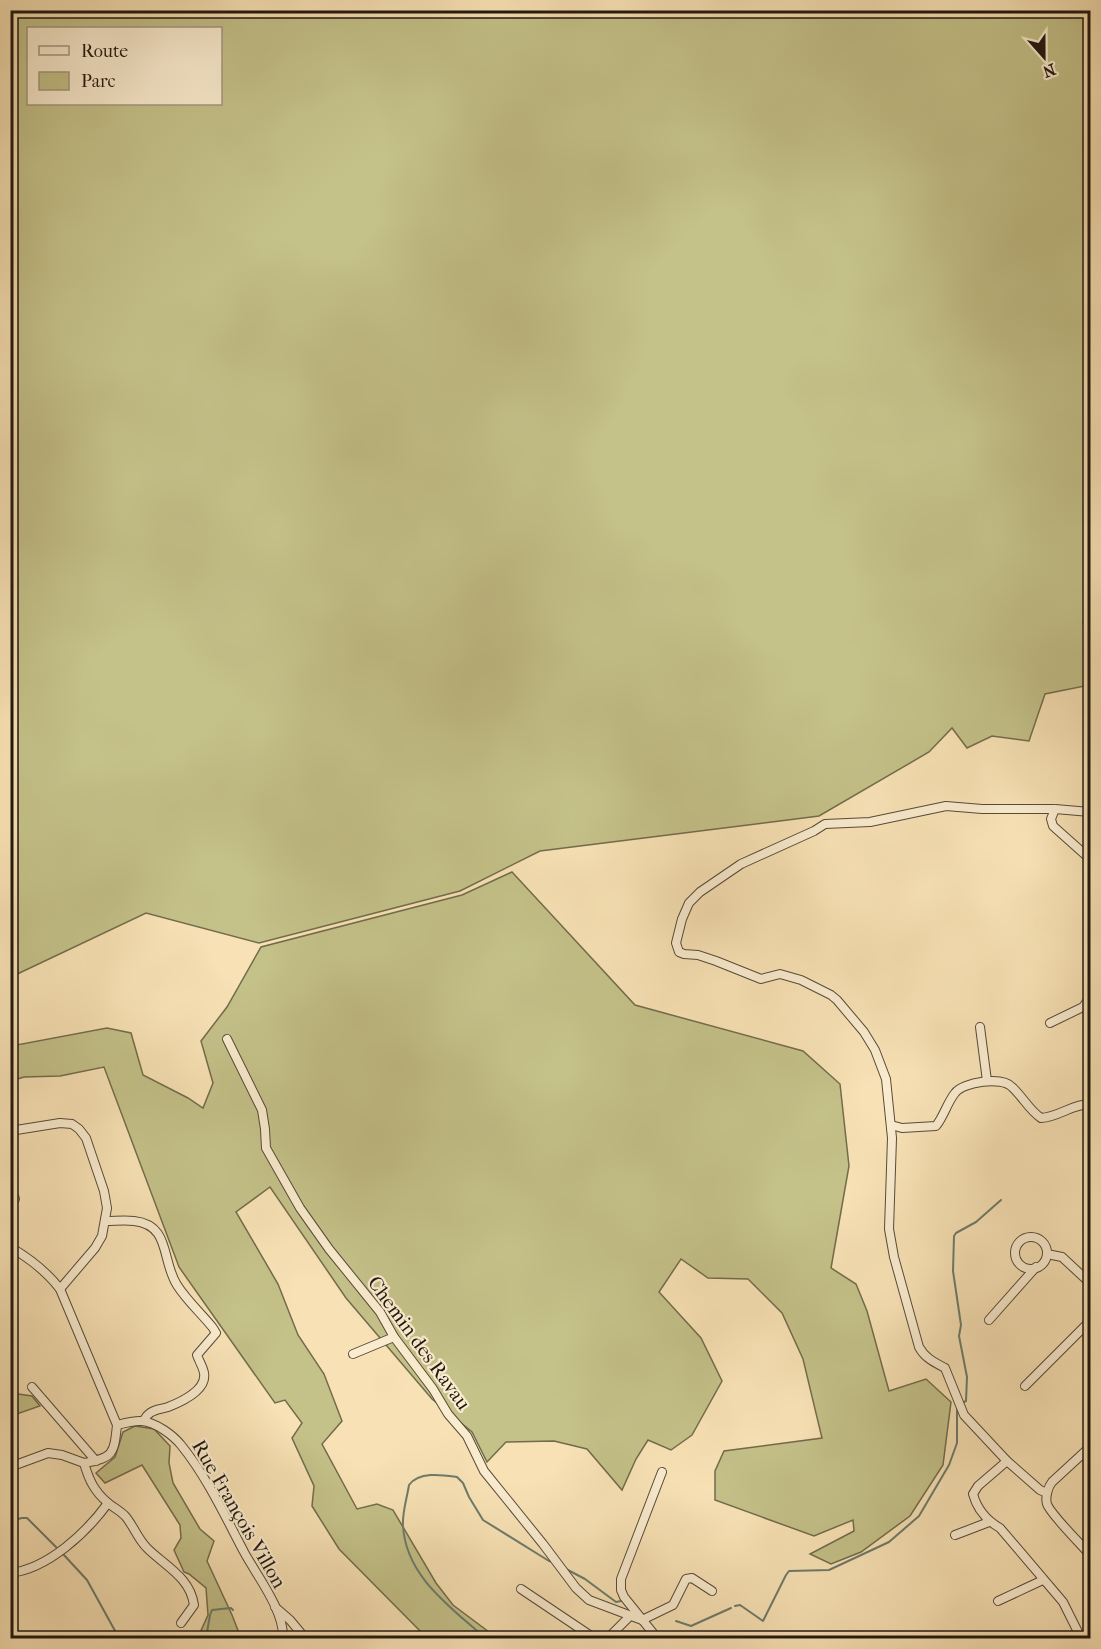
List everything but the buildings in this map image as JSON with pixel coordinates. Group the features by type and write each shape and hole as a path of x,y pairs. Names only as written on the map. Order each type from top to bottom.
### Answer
{"street":[{"path":"1047,1493 1040,1490 1007,1461 964,1415 945,1368 923,1354 919,1347 894,1257 889,1229 892,1138 886,1079 875,1050 864,1032 831,995 801,980 780,974 761,979 698,955 679,952 676,943 689,903 700,892 741,864 825,824 870,822 946,806 1090,812"},
{"path":"1055,809 1051,819 1053,826 1090,859"},
{"path":"1050,1023 1083,1006 1090,997"},
{"path":"980,1027 987,1082"},
{"name":"Chemin des Ravau","path":"227,1039 262,1110 266,1148 300,1208 329,1249 380,1312 394,1337 433,1389 448,1414 467,1436 484,1472 576,1588 590,1600 642,1620"},
{"path":"891,1125 902,1128 936,1126 956,1091 965,1086 987,1082 1008,1083 1041,1118 1051,1117 1069,1108 1090,1104"},
{"path":"10,1131 60,1123 72,1124 86,1138 104,1191 107,1208 102,1236 95,1248 60,1289"},
{"path":"10,1186 15,1199"},
{"path":"106,1221 135,1221 154,1227 160,1235 177,1286 216,1333 197,1355 204,1374 204,1381 195,1392 184,1400 152,1411 144,1420 117,1425"},
{"path":"989,1320 1045,1260 1047,1254 1044,1243 1040,1239 1028,1237 1023,1239 1016,1248 1017,1259 1025,1267 1036,1268"},
{"path":"10,1247 52,1278 60,1289 117,1425 115,1446 109,1455 96,1461 84,1463 62,1455 48,1453 10,1467"},
{"path":"1047,1254 1062,1257 1089,1279"},
{"path":"1025,1386 1090,1321"},
{"path":"353,1354 394,1337"},
{"path":"32,1387 96,1461"},
{"name":"Rue François Villon","path":"144,1420 166,1431 180,1444 206,1481 275,1607 283,1630 283,1638"},
{"path":"1090,1447 1048,1486 1046,1503 1090,1555"},
{"path":"1007,1461 978,1486 974,1494 975,1504 989,1522 1000,1528 1063,1602 1081,1638"},
{"path":"84,1463 90,1483 108,1503 119,1509 126,1517 142,1543 180,1576 193,1598 194,1605 181,1623"},
{"path":"657,1638 624,1597 621,1590 621,1579 662,1472"},
{"path":"10,1573 48,1560 88,1527 108,1503"},
{"path":"955,1535 989,1522"},
{"path":"642,1620 673,1605 686,1578 692,1578 712,1591"},
{"path":"998,1600 1043,1580"},
{"path":"521,1588 594,1638"},
{"name":"Rue François Villon","path":"275,1607 305,1638"},
{"path":"608,1638 630,1616"}],"green space":[{"path":"10,11 1090,11 1090,611 1083,621 1090,666 1090,685 1045,694 1029,741 992,736 967,748 952,728 929,752 819,816 540,851 460,891 259,943 146,913 11,977"},
{"path":"512,872 635,1005 803,1051 840,1084 849,1166 831,1268 856,1284 867,1311 889,1391 926,1379 951,1402 943,1465 910,1516 861,1552 831,1564 810,1554 854,1531 853,1520 814,1536 715,1500 715,1471 724,1451 822,1438 803,1359 782,1313 748,1279 708,1278 681,1259 659,1292 701,1338 722,1381 692,1435 671,1450 648,1440 636,1459 622,1490 587,1449 554,1441 506,1442 487,1462 472,1432 432,1399 346,1298 270,1187 236,1212 278,1284 298,1335 324,1374 342,1421 322,1444 357,1509 377,1504 393,1510 436,1583 453,1605 497,1638 427,1638 339,1549 312,1506 314,1486 292,1438 302,1423 285,1400 275,1403 179,1267 104,1067 60,1076 24,1077 11,1081 11,1046 107,1028 131,1033 143,1075 203,1108 213,1083 201,1041 227,1007 261,947 462,895"},
{"path":"11,1393 32,1396 40,1406 11,1416"},
{"path":"135,1426 154,1429 170,1446 169,1463 173,1483 200,1529 214,1541 207,1561 241,1638 194,1638 198,1637 208,1615 206,1588 184,1572 174,1550 181,1538 180,1525 142,1465 105,1483 96,1473 115,1457 123,1432"}],"waterway":[{"path":"962,1403 966,1401 967,1377 959,1336 961,1325 953,1271 954,1236 976,1222 1001,1200"},
{"path":"735,1606 740,1605 763,1621 789,1571 829,1570 889,1542 919,1516 949,1465 957,1443 957,1410 960,1410"},
{"path":"485,1638 432,1590 412,1561 403,1526 409,1485 425,1476 457,1477 463,1483 483,1520 553,1562"},
{"path":"10,1521 27,1518 56,1547"},
{"path":"63,1554 87,1580 119,1638"},
{"path":"566,1569 585,1579 616,1602 621,1601"},
{"path":"206,1638 212,1610 231,1608 233,1610"},
{"path":"676,1621 691,1626 731,1608"}]}
